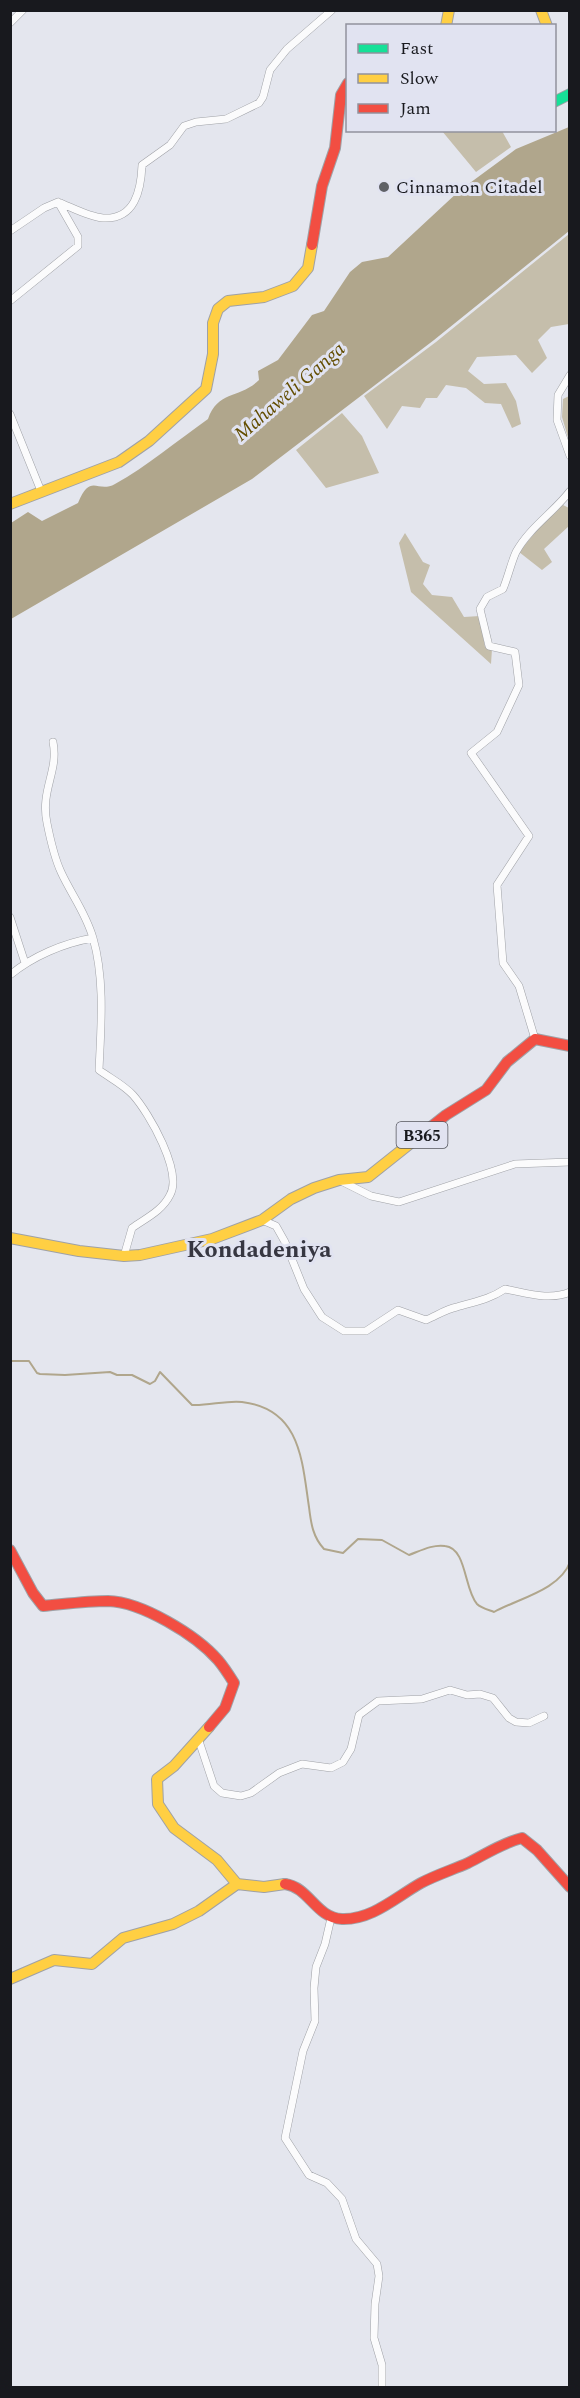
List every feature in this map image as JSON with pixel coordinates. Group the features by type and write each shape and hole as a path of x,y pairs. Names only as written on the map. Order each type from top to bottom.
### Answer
{"street":[{"path":"10,23 23,10"},
{"path":"10,231 44,208 58,202 102,218 117,216 125,212 136,201 141,185 142,165 170,145 184,126 196,122 226,119 259,103 263,97 270,70 286,49 332,10"},
{"path":"10,504 41,490 119,462 149,441 206,389 213,354 213,323 218,309 228,301 264,297 292,286 308,268 322,186 334,148 341,95 346,86"},
{"path":"556,101 570,94"},
{"path":"10,301 78,246 78,237 58,202"},
{"path":"570,375 558,395 557,420 570,456"},
{"path":"10,414 41,490"},
{"path":"570,491 560,504 540,522 516,552 503,589 487,597 480,609 489,646 515,652 519,685 497,732 471,753 529,836 497,885 503,963 519,986 535,1039 570,1046"},
{"path":"53,742 56,756 44,797 46,821 60,870 80,906 93,938 102,1000 99,1070 132,1094 153,1123 171,1162 172,1193 160,1209 132,1228 124,1256"},
{"path":"10,916 25,963"},
{"path":"10,975 25,963 75,941 93,938"},
{"name":"B365","path":"10,1238 79,1251 124,1256 196,1243 262,1220 291,1199 314,1188 339,1180 368,1177 379,1170 446,1115 486,1090 516,1052 535,1039"},
{"path":"339,1180 371,1196 399,1202 515,1164 570,1162"},
{"path":"262,1220 276,1226 312,1305 322,1317 344,1331 366,1331 398,1310 426,1320 456,1307 491,1298 505,1289 544,1297 570,1292"},
{"path":"10,1550 20,1561 33,1597 43,1606 110,1601 139,1607 184,1632 218,1660 234,1683 231,1699 217,1721 198,1738 172,1769 157,1779 158,1804 174,1828 217,1860 237,1884"},
{"path":"198,1738 214,1786 222,1793 241,1796 251,1793 279,1773 302,1764 331,1768 343,1762 351,1749 359,1715 378,1701 422,1699 450,1690 467,1695 480,1694 493,1698 509,1718 516,1722 529,1723 544,1716"},
{"path":"10,1978 54,1960 92,1964 123,1938 173,1924 199,1911 237,1884 263,1887 282,1883 296,1887 320,1912 331,1918 344,1919 382,1908 421,1883 472,1861 502,1842 522,1838 537,1850 570,1887"},
{"path":"331,1918 325,1944 316,1967 315,2021 303,2051 285,2138 309,2175 327,2183 342,2199 356,2239 377,2264 379,2276 374,2338 382,2365 382,2388"}],"shaded area":[{"path":"443,132 503,132 511,147 476,172"},
{"path":"569,234 569,324 551,327 538,340 547,358 532,373 516,355 477,357 468,371 484,384 506,383 516,401 521,424 512,428 501,404 485,403 466,388 446,385 437,398 426,398 420,408 402,406 387,429 364,396 436,342"},
{"path":"569,396 569,441 562,417 563,399"},
{"path":"342,413 362,436 379,473 326,488 296,450"},
{"path":"563,505 569,508 569,526 544,549 552,562 542,570 519,552 542,524"},
{"path":"405,533 423,562 430,565 423,584 432,595 452,597 464,617 480,616 485,647 492,649 491,664 411,592 399,543"}],"water":[{"name":"Mahaweli Ganga","path":"569,127 569,231 434,340 252,479 11,619 11,523 28,512 42,521 78,503 87,488 115,484 150,462 208,419 218,403 252,386 259,380 258,371 278,360 312,315 324,311 350,272 362,262 388,257 459,191 516,149"}],"waterway":[{"path":"10,1361 29,1361 40,1374 110,1372 117,1375 132,1375 150,1384 155,1381 160,1372 192,1405 242,1402 262,1407 276,1415 287,1426 295,1440 304,1472 313,1530 324,1549 343,1553 358,1539 382,1540 409,1555 436,1546 452,1548 461,1562 473,1598 477,1604 494,1612 548,1587 565,1572 570,1562"}],"traffic: fast":[{"path":"556,101 570,94"}],"traffic: slow":[{"path":"446,24 449,10"},
{"path":"541,10 546,24"},
{"path":"10,504 119,462 149,441 206,389 213,354 213,323 218,309 228,301 264,297 293,286 308,268 312,245"},
{"path":"10,1238 79,1251 124,1256 140,1255 212,1239 262,1220 291,1199 314,1188 339,1180 368,1177 422,1134"},
{"path":"209,1727 174,1766 157,1779 158,1804 174,1828 217,1860 237,1884"},
{"path":"10,1979 54,1960 92,1964 123,1938 173,1924 199,1911 237,1884 264,1887 285,1884"}],"traffic: jam":[{"path":"312,245 322,186 335,148 341,95 346,86"},
{"path":"422,1134 446,1115 486,1090 507,1062 535,1039 570,1046"},
{"path":"10,1550 33,1593 43,1606 100,1601 122,1603 168,1622 208,1650 234,1683 225,1708 209,1727"},
{"path":"285,1884 300,1891 326,1914 342,1919 353,1918 374,1912 427,1880 522,1838 537,1850 570,1887"}],"place":[{"name":"Cinnamon Citadel","path":"384,187"}],"district":[{"name":"Kondadeniya","path":"259,1249"}]}
